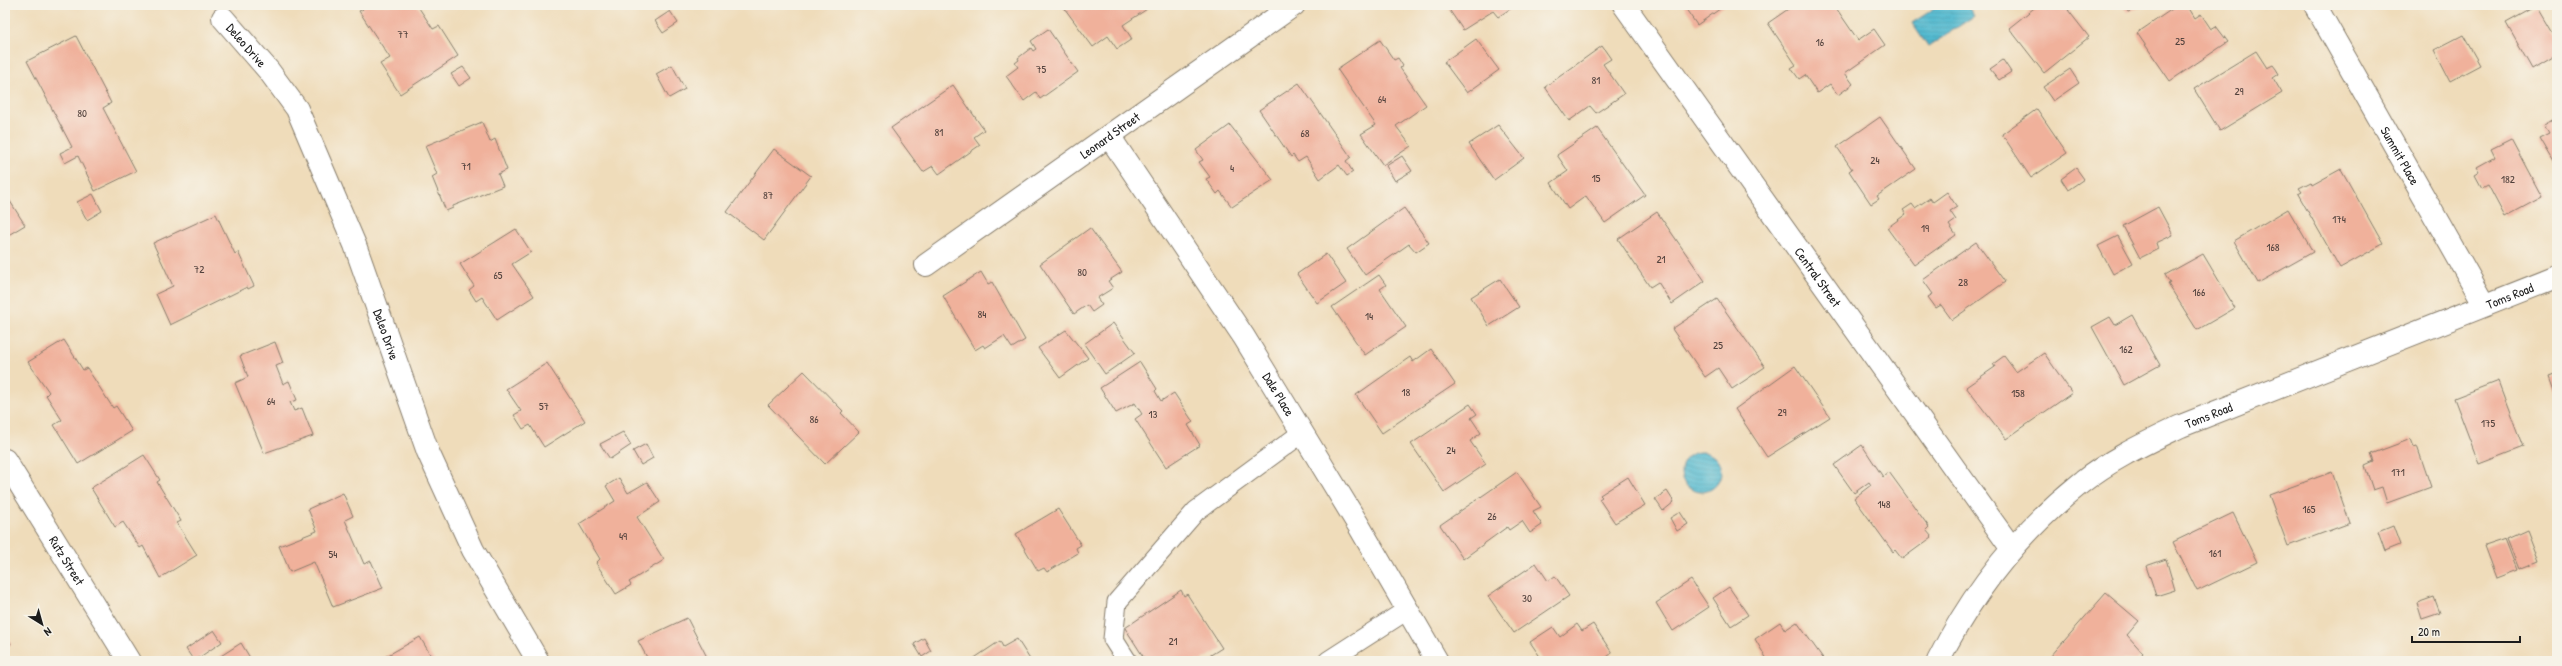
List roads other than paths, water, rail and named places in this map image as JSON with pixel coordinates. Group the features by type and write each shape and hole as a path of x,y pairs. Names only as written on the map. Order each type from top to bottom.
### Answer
{"street":[{"name":"Leonard Street","path":"926,265 1294,5"},
{"name":"Central Street","path":"1624,5 2012,549"},
{"name":"Summit Place","path":"2315,5 2485,305"},
{"name":"Deleo Drive","path":"223,18 269,71 297,109 355,245 428,452 473,550 538,661"},
{"name":"Dale Place","path":"1109,136 1244,337 1302,432 1437,661"},
{"name":"Toms Road","path":"1938,661 1972,601 2012,549 2038,521 2082,483 2126,454 2180,426 2557,278"},
{"name":"Rutz Street","path":"5,460 129,661"}],"lane":[{"path":"1127,661 1113,639 1116,602 1196,511 1302,432"},
{"path":"1328,661 1407,610"}],"water":[{"path":"1940,5 1967,5 1974,16 1928,47 1912,23"},
{"path":"1697,452 1705,452 1712,455 1718,461 1721,472 1718,483 1712,489 1705,492 1697,492 1690,489 1684,483 1681,476 1681,468 1684,461 1690,455"}]}
